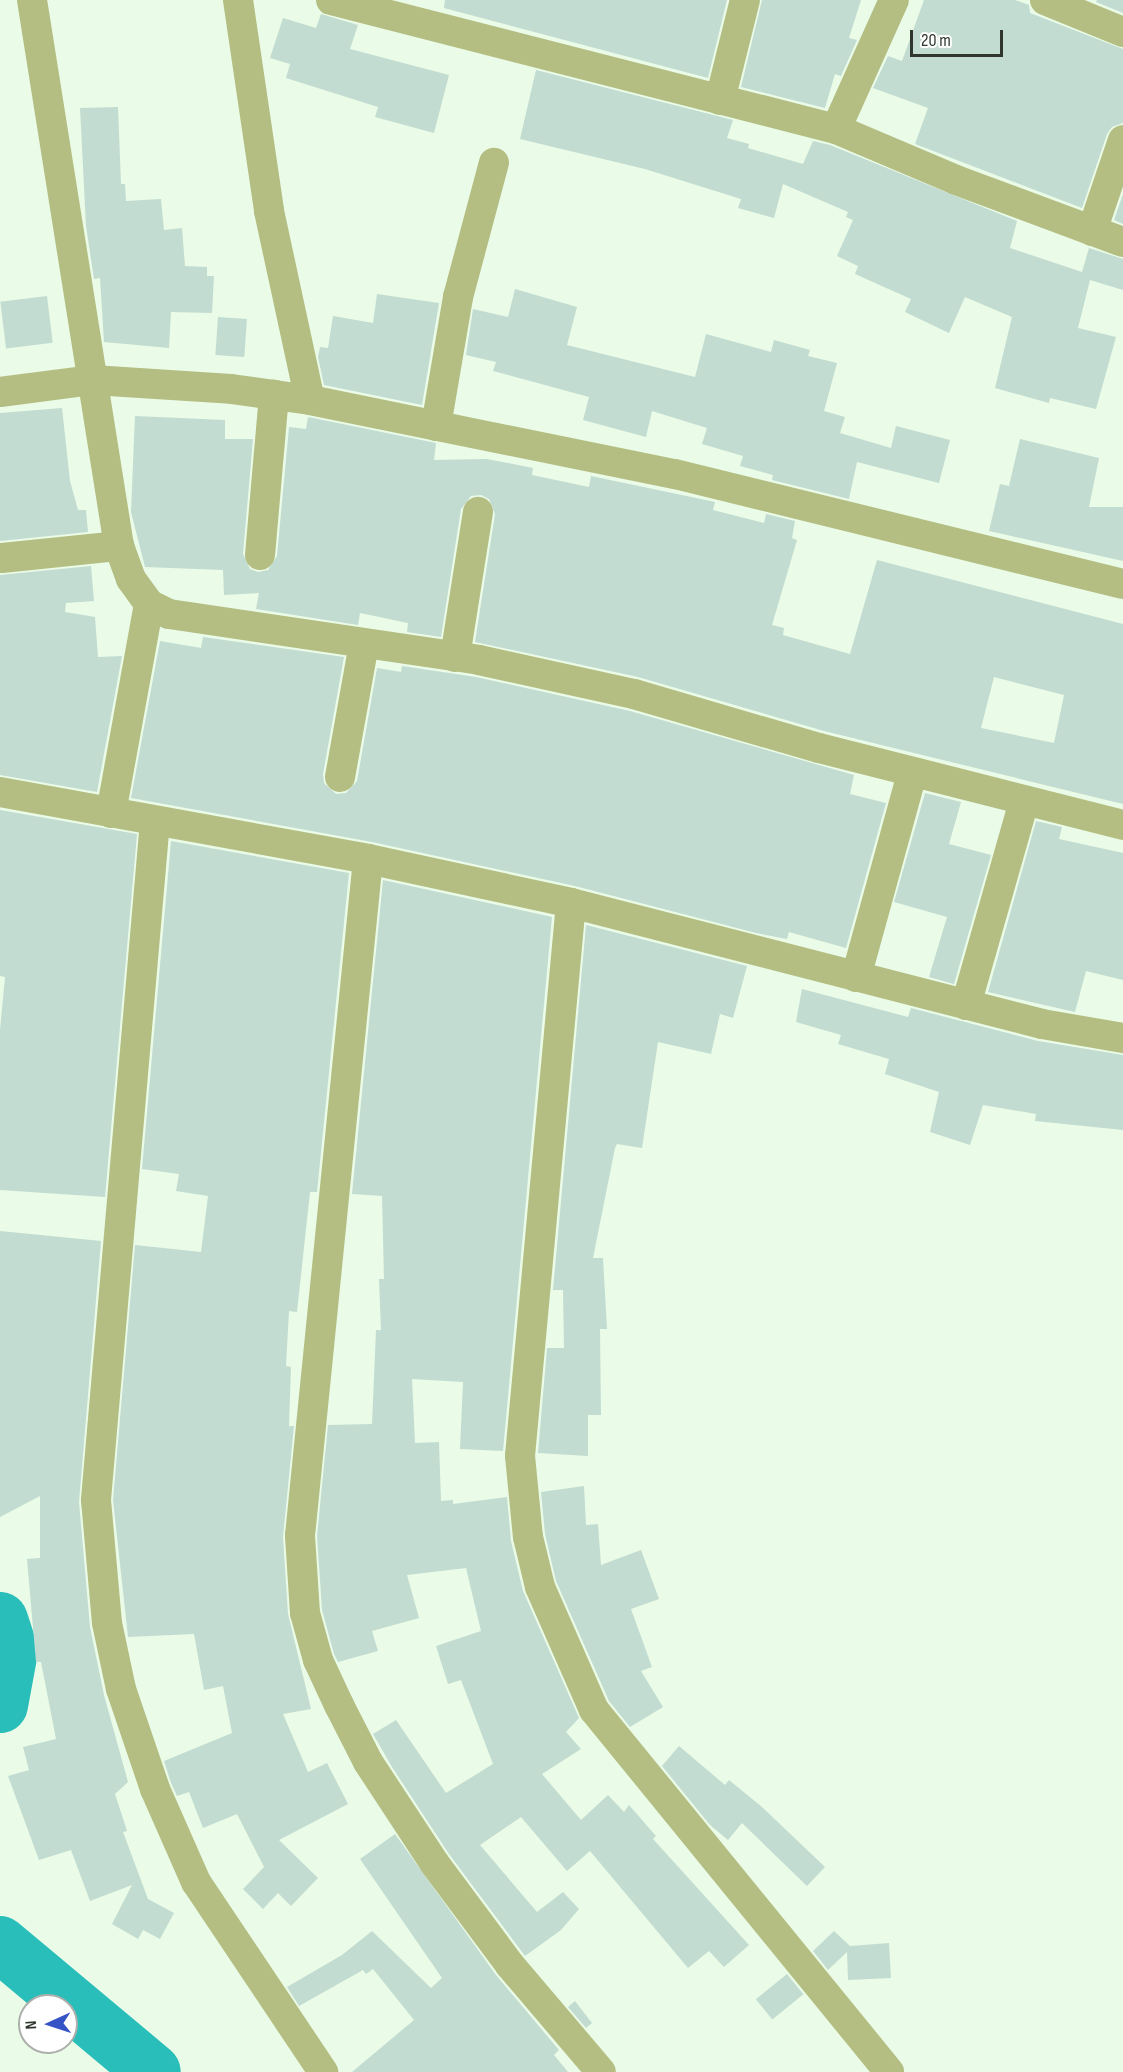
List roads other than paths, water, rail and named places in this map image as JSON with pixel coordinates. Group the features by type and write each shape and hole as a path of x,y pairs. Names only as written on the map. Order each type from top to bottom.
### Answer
{"street":[{"path":"32,0 119,546 131,579 149,604 169,614 455,657 634,694 912,772 1123,825"},
{"path":"238,0 263,178 310,400"},
{"path":"331,0 836,129 1123,242"},
{"path":"720,100 745,0"},
{"path":"836,129 894,0"},
{"path":"1045,0 1123,32"},
{"path":"1092,231 1123,140"},
{"path":"436,426 458,297 494,164"},
{"path":"0,392 93,380 310,400 675,474 1123,584"},
{"path":"260,555 274,395"},
{"path":"455,657 478,512"},
{"path":"2,558 119,546"},
{"path":"111,813 149,604"},
{"path":"340,777 364,644"},
{"path":"856,978 912,772"},
{"path":"0,792 368,859 571,903 1042,1024 1123,1038"},
{"path":"966,1005 1024,801"},
{"path":"155,821 96,1500 107,1623 122,1689 155,1789 196,1882 323,2072"},
{"path":"368,859 300,1536 305,1613 318,1660 363,1752 435,1864 510,1965 602,2072"},
{"path":"571,903 520,1456 528,1537 540,1587 594,1710 889,2072"}],"waterway":[{"path":"0,1620 10,1651 0,1705"},
{"path":"0,1944 153,2072"}]}
